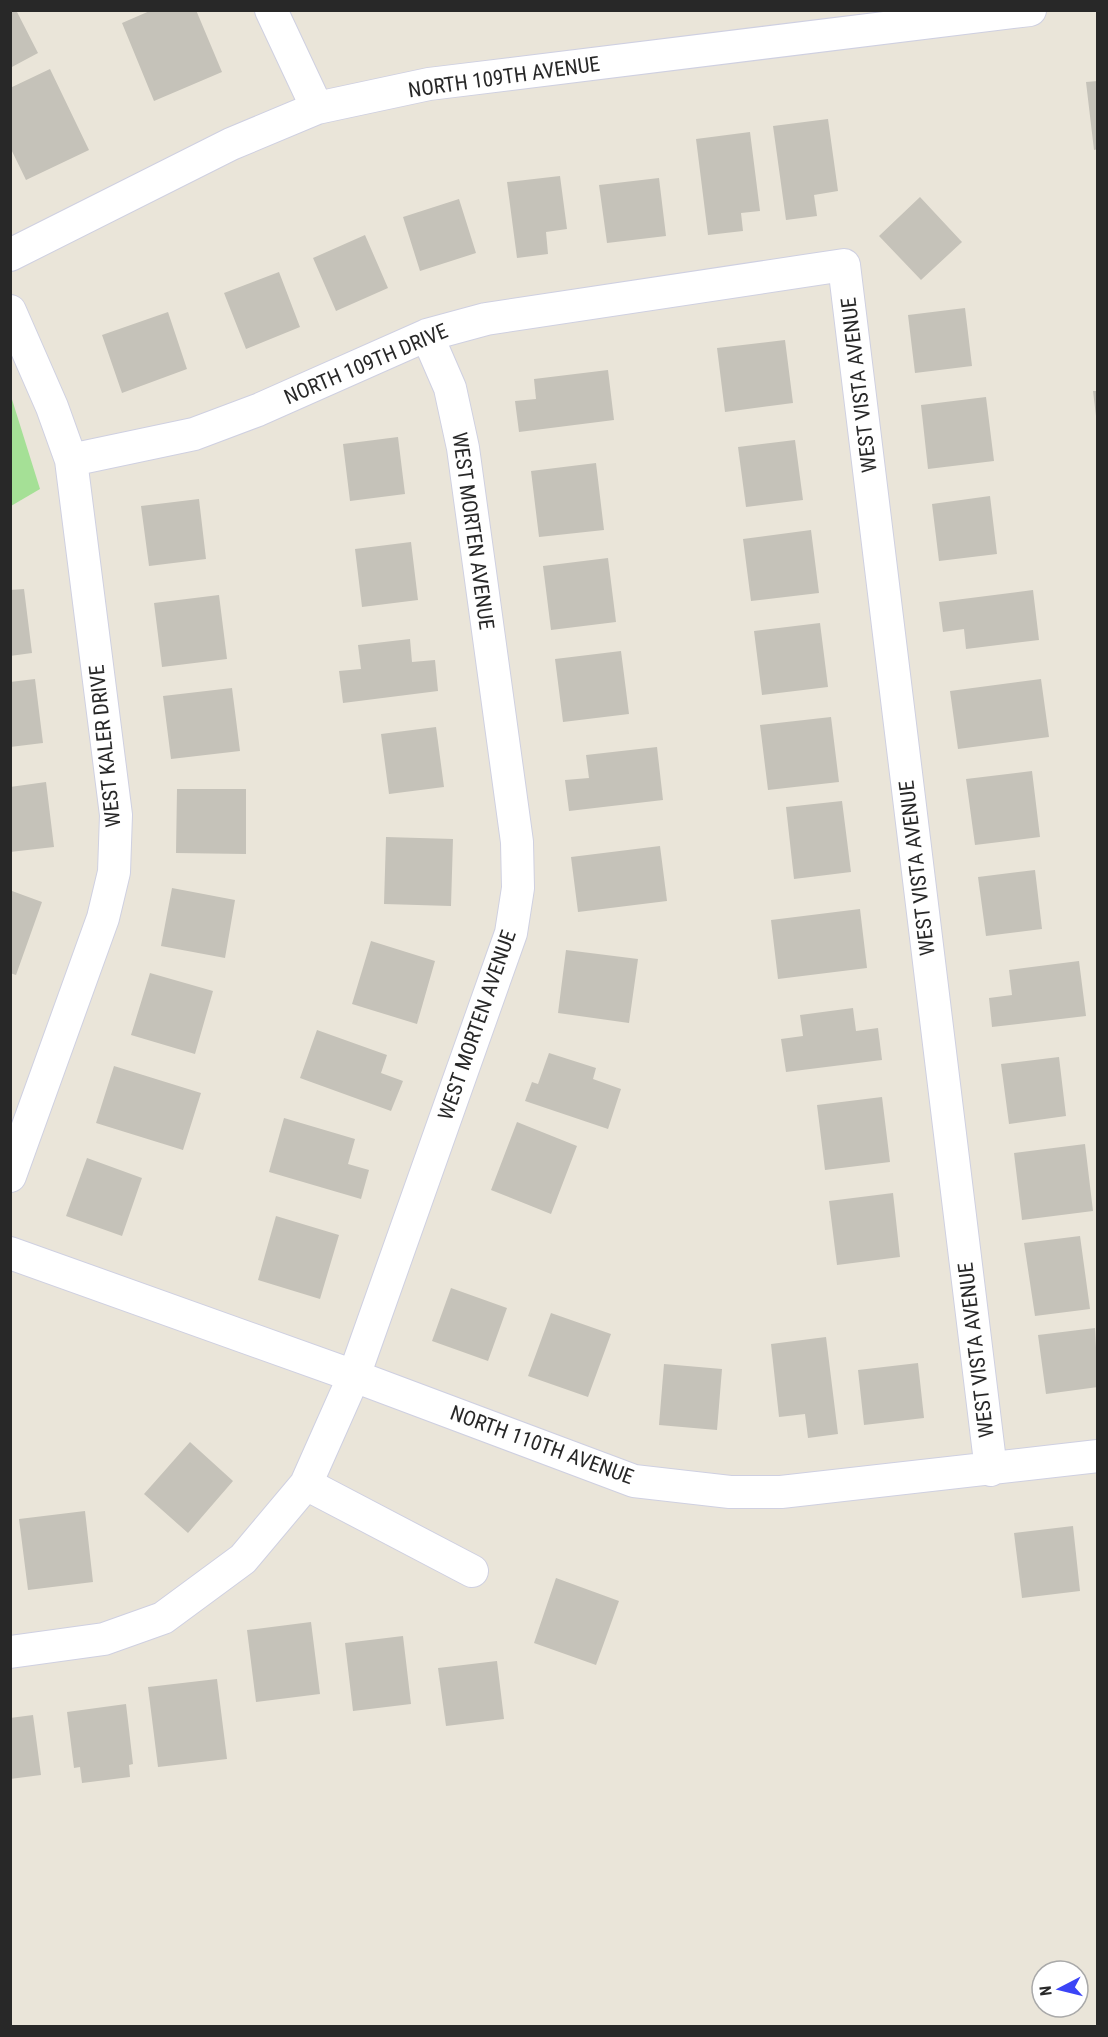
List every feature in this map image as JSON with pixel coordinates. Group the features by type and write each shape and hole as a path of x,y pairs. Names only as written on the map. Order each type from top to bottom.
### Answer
{"street":[{"path":"271,10 317,108"},
{"name":"NORTH 109TH AVENUE","path":"10,255 231,144 317,108 429,84 826,23 1030,10"},
{"name":"NORTH 109TH DRIVE","path":"71,460 194,434 258,410 427,335 486,319 844,265"},
{"name":"WEST VISTA AVENUE","path":"844,265 990,1470"},
{"name":"WEST KALER DRIVE","path":"10,311 52,407 71,460 116,815 114,872 104,918 10,1176"},
{"name":"WEST MORTEN AVENUE","path":"10,1652 104,1639 163,1618 243,1559 306,1484 354,1376 511,933 518,888 517,842 463,448 450,388 427,335"},
{"name":"NORTH 110TH AVENUE","path":"10,1253 354,1376 634,1481 730,1492 781,1492 1098,1456"},
{"path":"306,1484 472,1571"}],"green space":[{"path":"10,393 40,489 11,506 10,506"}],"building":[{"path":"10,10 16,10 38,53 10,68"},
{"path":"152,10 196,10 222,72 154,101 122,23"},
{"path":"50,69 89,150 26,180 10,147 10,88"},
{"path":"1098,81 1098,149 1094,150 1086,82"},
{"path":"828,119 838,191 814,195 817,216 786,220 773,126"},
{"path":"750,132 760,211 741,213 743,231 708,235 696,139"},
{"path":"560,176 567,229 546,232 548,254 517,258 507,182"},
{"path":"659,178 666,236 607,243 599,185"},
{"path":"920,197 962,242 921,280 879,236"},
{"path":"459,199 476,253 420,271 403,217"},
{"path":"365,235 388,288 336,311 313,258"},
{"path":"279,272 300,327 246,349 224,293"},
{"path":"965,308 972,366 915,373 908,315"},
{"path":"168,312 187,369 122,393 102,335"},
{"path":"785,340 793,403 725,412 717,348"},
{"path":"608,370 614,420 519,432 515,401 536,399 534,379"},
{"path":"1093,391 1098,391 1098,416 1096,416"},
{"path":"986,397 994,461 928,469 921,405"},
{"path":"398,437 405,494 350,501 343,444"},
{"path":"795,440 803,500 746,507 738,447"},
{"path":"596,463 604,530 539,537 531,471"},
{"path":"990,496 997,554 939,561 932,504"},
{"path":"199,499 206,559 149,566 141,506"},
{"path":"811,530 819,593 751,601 743,539"},
{"path":"411,542 418,600 362,607 355,549"},
{"path":"608,558 616,622 551,630 543,566"},
{"path":"24,589 32,653 10,656 10,590"},
{"path":"1033,590 1039,640 966,649 964,629 943,632 939,602"},
{"path":"219,595 227,659 162,667 154,603"},
{"path":"820,623 828,687 762,695 754,631"},
{"path":"410,639 412,662 435,660 438,691 343,703 339,671 361,669 358,645"},
{"path":"621,651 629,714 563,722 555,659"},
{"path":"35,679 43,743 10,747 10,682"},
{"path":"1041,679 1049,737 958,749 950,691"},
{"path":"232,688 240,751 171,759 163,696"},
{"path":"831,717 839,782 768,790 760,725"},
{"path":"436,727 444,787 389,794 381,734"},
{"path":"657,747 663,800 569,811 565,780 589,778 586,755"},
{"path":"1032,771 1040,837 975,845 966,779"},
{"path":"46,782 54,847 10,852 10,787"},
{"path":"177,789 246,789 246,854 176,853"},
{"path":"842,801 851,872 794,879 786,807"},
{"path":"386,837 453,839 451,906 384,904"},
{"path":"660,846 667,901 578,912 571,857"},
{"path":"1035,870 1042,929 986,936 978,877"},
{"path":"172,888 235,900 225,958 161,946"},
{"path":"12,891 42,902 16,975 10,973"},
{"path":"860,909 867,968 778,979 771,920"},
{"path":"371,941 435,961 417,1024 352,1004"},
{"path":"566,950 638,959 629,1023 558,1013"},
{"path":"1079,961 1086,1016 992,1027 989,998 1012,995 1009,970"},
{"path":"150,973 213,991 195,1054 131,1035"},
{"path":"853,1008 856,1031 878,1028 882,1060 786,1072 781,1039 803,1036 800,1015"},
{"path":"317,1030 387,1055 381,1073 403,1081 391,1111 300,1078"},
{"path":"549,1053 596,1068 593,1079 621,1089 608,1129 525,1101 532,1082 538,1084"},
{"path":"1059,1057 1066,1116 1009,1124 1001,1064"},
{"path":"114,1066 201,1093 183,1150 96,1123"},
{"path":"882,1097 890,1162 825,1170 817,1105"},
{"path":"284,1118 355,1139 348,1164 369,1170 361,1199 269,1172"},
{"path":"517,1122 577,1146 551,1214 491,1190"},
{"path":"1085,1144 1093,1211 1022,1220 1014,1153"},
{"path":"87,1158 142,1178 122,1236 66,1216"},
{"path":"893,1193 900,1257 837,1265 829,1201"},
{"path":"276,1216 339,1235 320,1299 258,1280"},
{"path":"1080,1236 1090,1309 1035,1316 1024,1243"},
{"path":"451,1288 507,1308 488,1361 432,1341"},
{"path":"551,1313 611,1334 588,1397 528,1376"},
{"path":"1095,1328 1098,1387 1046,1394 1038,1335"},
{"path":"826,1337 838,1434 808,1438 805,1414 779,1417 771,1344"},
{"path":"918,1363 924,1418 864,1425 858,1370"},
{"path":"664,1364 722,1369 717,1430 659,1425"},
{"path":"190,1442 233,1481 188,1533 144,1494"},
{"path":"85,1511 93,1582 28,1590 19,1519"},
{"path":"1073,1526 1080,1591 1022,1598 1014,1533"},
{"path":"556,1578 619,1601 596,1665 534,1643"},
{"path":"311,1622 320,1694 256,1702 247,1630"},
{"path":"403,1636 411,1704 353,1711 345,1643"},
{"path":"497,1661 504,1719 446,1726 438,1668"},
{"path":"217,1679 227,1759 158,1767 148,1687"},
{"path":"126,1704 133,1764 129,1765 130,1777 82,1783 80,1767 74,1768 67,1712"},
{"path":"33,1715 41,1775 10,1779 10,1718"}]}
